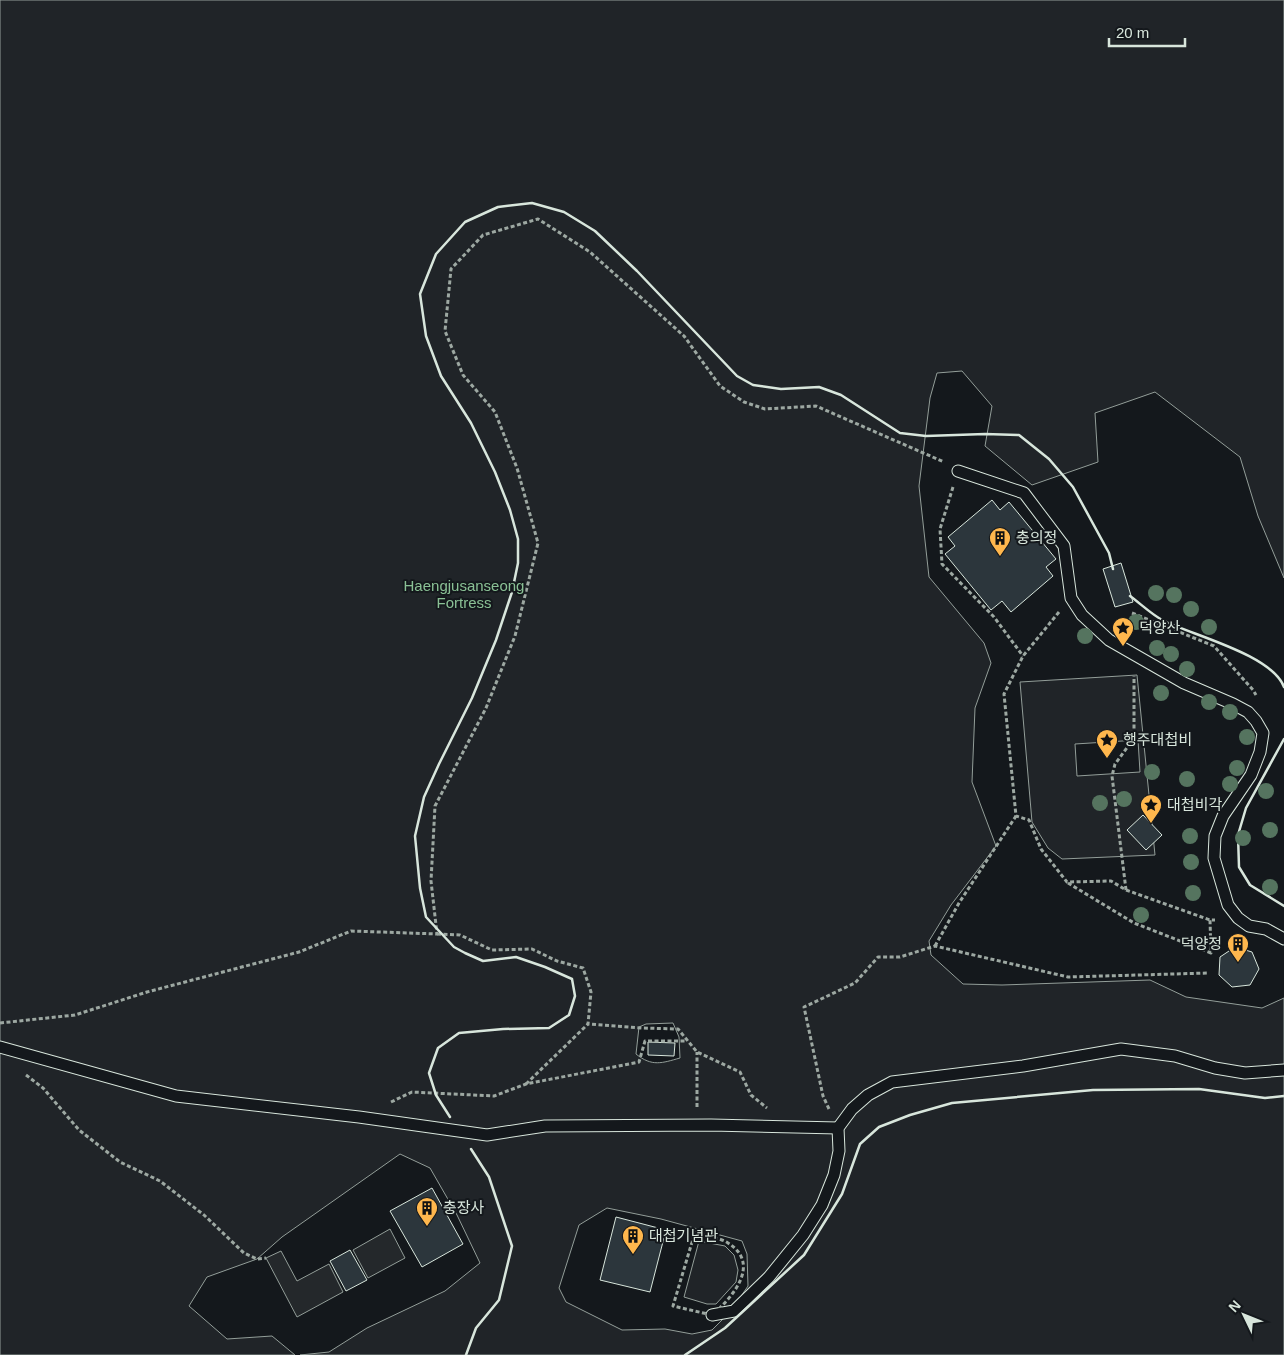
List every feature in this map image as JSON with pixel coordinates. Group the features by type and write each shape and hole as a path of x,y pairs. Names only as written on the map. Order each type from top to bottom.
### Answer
{"lane":[{"path":"958,471 1024,493 1064,546 1071,598 1082,615 1109,640 1184,683 1248,712 1256,721 1263,733 1260,752 1251,775 1223,816 1215,836 1214,858 1228,904 1238,918 1249,926 1266,929 1284,939"},
{"path":"0,1047 176,1096 359,1117 487,1135 545,1126 697,1124 838,1128"},
{"path":"712,1315 734,1311 769,1276 803,1235 822,1205 834,1175 839,1151 838,1128 857,1104 892,1082 1023,1066 1121,1049 1175,1056 1215,1068 1245,1073 1284,1070"}],"path":[{"path":"437,934 431,881 435,806 486,708 515,636 538,543 517,468 495,412 463,375 446,330 452,269 483,235 538,219 597,258 684,336 720,386 744,402 765,409 816,406 940,460 958,471 940,529 942,564 994,617 1023,656"},
{"path":"935,946 959,903 1016,816 1004,694 1023,656 1071,598"},
{"path":"1132,613 1214,646 1253,690 1258,699 1248,712"},
{"path":"1126,890 1112,776 1115,764 1134,738 1134,674"},
{"path":"1016,816 1029,820 1041,849 1068,882 1134,922 1211,953 1210,920"},
{"path":"1068,882 1111,881 1126,890 1210,920 1238,918"},
{"path":"0,1023 75,1015 147,992 299,952 351,931 460,935 492,950 532,950 557,961 583,968 591,992 588,1024 526,1084"},
{"path":"823,1096 804,1007 855,983 878,956 900,957 935,946 1068,977 1208,973"},
{"path":"588,1024 678,1029 697,1052 740,1072 751,1095 769,1109"},
{"path":"359,1117 412,1092 494,1096 526,1084 639,1062 645,1041 688,1042"},
{"path":"697,1052 697,1124"},
{"path":"20,1069 43,1088 79,1130 120,1162 160,1181 204,1216 244,1253 257,1259 266,1258"},
{"path":"821,1112 830,1112"},
{"path":"695,1232 727,1242 738,1251 744,1265 741,1282 724,1304 712,1315 673,1306 695,1232"}],"green space":[{"name":"Haengjusanseong Fortress","path":"0,0 1284,0 1284,578 1258,516 1240,457 1155,392 1095,413 1098,462 1032,485 985,446 992,406 962,371 937,373 930,398 919,486 929,577 984,643 991,663 975,708 972,782 996,846 951,905 929,941 931,955 963,984 1002,985 1150,980 1186,997 1262,1008 1284,998 1284,1355 300,1355 329,1352 367,1328 445,1291 480,1263 457,1215 430,1168 400,1154 282,1237 257,1259 207,1277 189,1306 227,1339 272,1336 295,1355 0,1355","holes":["673,1023 679,1037 680,1058 657,1063 647,1061 636,1054 639,1027 646,1024","607,1208 661,1219 742,1241 747,1254 748,1286 731,1311 712,1330 692,1334 665,1329 622,1330 566,1302 559,1288 579,1225"]},
{"path":"1137,675 1155,855 1062,859 1048,848 1032,822 1020,682","holes":["1138,740 1140,772 1077,776 1075,744"]},
{"path":"699,1241 725,1246 734,1255 738,1270 736,1282 716,1304 707,1304 684,1297"}],"shaded area":[{"path":"390,1229 405,1258 368,1278 353,1250"},
{"path":"281,1251 297,1281 329,1264 343,1292 297,1317 266,1258"}],"building":[{"name":"충의정","path":"992,500 1000,510 1009,502 1056,559 1046,567 1053,576 1011,612 1002,601 991,610 945,554 955,546 948,537"},
{"path":"1121,563 1133,602 1115,607 1103,569"},
{"path":"1143,815 1162,835 1146,850 1127,830"},
{"name":"덕양정","path":"1235,947 1252,952 1259,969 1250,985 1232,987 1219,975 1220,957"},
{"path":"648,1042 675,1043 674,1056 648,1055"},
{"name":"충장사","path":"432,1188 463,1244 422,1267 390,1211"},
{"name":"대첩기념관","path":"616,1217 666,1230 650,1292 600,1280"},
{"path":"350,1250 367,1280 346,1291 330,1261"}],"wall":[{"path":"450,1117 436,1095 429,1073 438,1048 459,1033 503,1029 549,1028 569,1015 575,996 572,979 545,967 516,957 483,961 454,947 426,917 420,888 415,836 424,797 472,698 496,640 512,592 518,563 518,539 510,510 495,472 471,423 441,376 426,336 420,294 436,254 465,222 498,207 532,203 564,212 595,231 637,271 737,376 753,385 781,389 819,387 841,395 900,433 926,436 1019,435 1049,459 1073,487 1109,553 1113,569"},
{"path":"1130,596 1164,621 1231,648 1265,665 1277,676 1284,687"},
{"path":"1284,739 1246,808 1238,835 1239,867 1250,885 1284,906"},
{"path":"685,1355 725,1328 804,1255 842,1194 860,1144 879,1127 910,1115 952,1103 1093,1090 1199,1089 1265,1098 1284,1096"},
{"path":"466,1355 476,1328 499,1300 512,1246 489,1177 471,1149"}],"place":[{"name":"충의정","path":"1000,557"},
{"name":"덕양산","path":"1123,647"},
{"name":"행주대첩비","path":"1107,759"},
{"name":"대첩비각","path":"1151,824"},
{"name":"덕양정","path":"1238,963"},
{"name":"충장사","path":"427,1227"},
{"name":"대첩기념관","path":"633,1255"}]}
